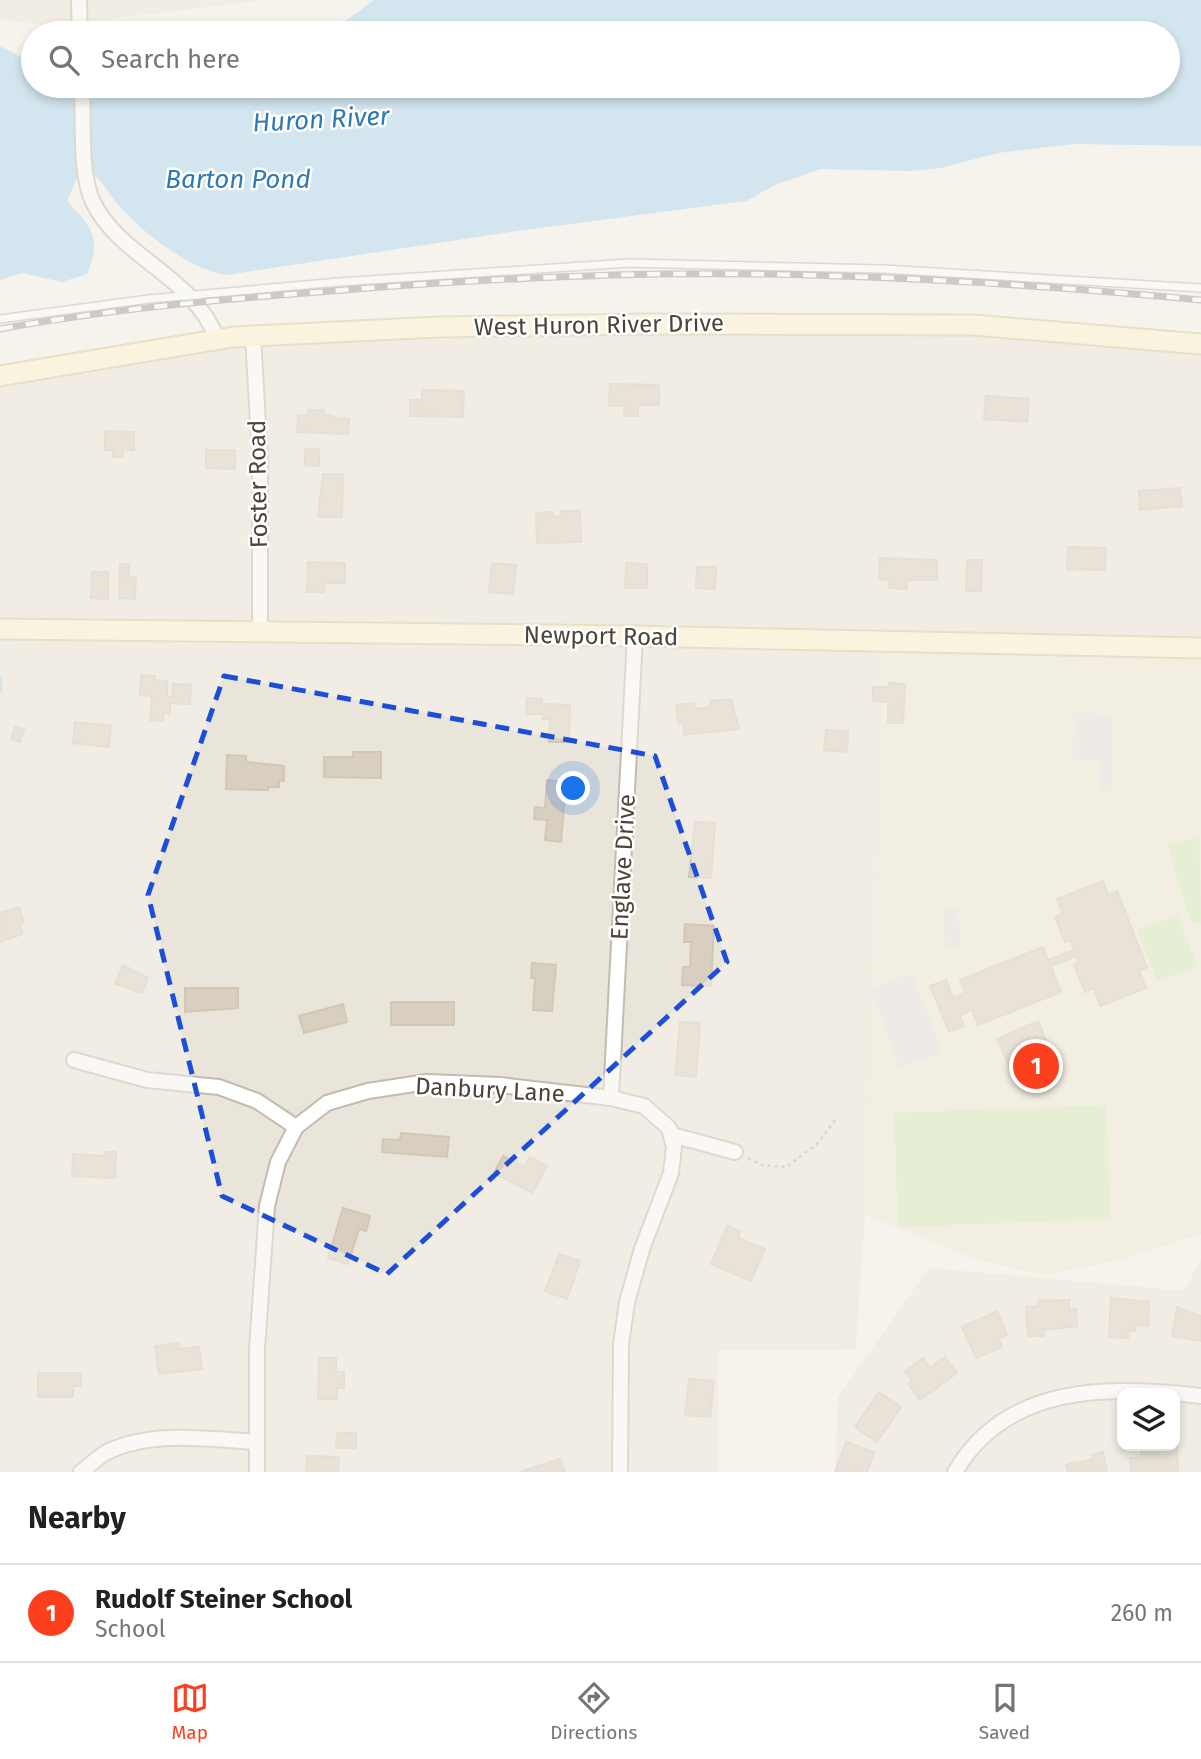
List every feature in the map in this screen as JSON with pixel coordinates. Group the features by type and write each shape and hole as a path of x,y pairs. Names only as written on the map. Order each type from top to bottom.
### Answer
{"street":[{"path":"79,0 80,21"},
{"path":"83,98 87,182 92,201 102,218 189,295 208,320 217,339"},
{"name":"West Huron River Drive","path":"0,376 217,339 439,327 635,324 974,325 1201,344"},
{"name":"Foster Road","path":"253,336 260,458 260,632"},
{"name":"Newport Road","path":"0,629 635,636 1201,648"},
{"name":"Englave Drive","path":"611,1098 635,636"},
{"path":"75,1060 147,1080 219,1087 257,1101 296,1127"},
{"name":"Danbury Lane","path":"257,1472 257,1349 267,1206 278,1162 296,1127 327,1103 368,1091 427,1082 500,1085 611,1098 644,1106 655,1113 672,1135"},
{"path":"620,1472 621,1344 627,1302 642,1249 671,1173 672,1135 735,1152"},
{"path":"955,1472 990,1430 1026,1409 1067,1395 1110,1388 1201,1396"},
{"path":"81,1472 107,1452 150,1441 194,1438 257,1442"}],"lane":[{"path":"0,319 189,295 629,263 883,270 1201,288"}],"path":[{"path":"735,1152 762,1165 786,1167 817,1144 836,1119"}],"highlighted area":[{"path":"224,676 655,756 727,962 387,1274 222,1196 148,895"}],"shaded area":[{"path":"0,0 265,0 91,21 21,22 0,19"},
{"path":"807,324 1124,343 1201,352 1201,656 885,650 865,1214 856,1349 719,1351 718,1472 0,1472 0,382 332,332"},
{"path":"885,650 1201,656 1201,1234 1116,1261 1041,1275 974,1258 865,1214"},
{"path":"1074,713 1112,714 1111,792 1099,791 1099,760 1073,759"},
{"path":"957,907 961,946 946,947 942,909"},
{"path":"912,973 942,1053 900,1068 870,989"},
{"path":"1201,1259 1201,1472 835,1472 838,1397 929,1268 1184,1291"}],"green space":[{"path":"1199,837 1201,921 1191,922 1167,844"},
{"path":"1177,915 1197,966 1157,981 1137,930"},
{"path":"1106,1105 1110,1219 898,1227 894,1113"}],"water":[{"name":"Barton Pond","path":"374,0 1201,0 1201,146 1073,144 998,153 941,168 910,171 820,169 775,185 746,201 517,231 226,275 197,266 169,249 131,219 94,174 79,174 67,201 83,218 92,234 94,251 87,274 62,282 22,273 0,280 0,46 21,57 21,98 1180,98 1180,21 345,21"}],"building":[{"path":"610,384 659,385 659,405 638,405 638,416 624,416 625,406 609,406"},
{"path":"422,390 464,391 463,417 410,416 410,400 422,400"},
{"path":"986,396 1029,399 1027,422 984,419"},
{"path":"308,410 324,410 324,415 349,419 348,434 297,432 298,415 307,416"},
{"path":"105,431 134,432 134,450 123,450 123,457 113,457 113,450 105,450"},
{"path":"305,449 319,449 319,466 305,465"},
{"path":"206,450 235,450 235,469 206,468"},
{"path":"323,474 343,474 342,517 318,517"},
{"path":"1180,488 1182,506 1140,510 1139,491"},
{"path":"561,511 580,511 581,542 537,543 536,513 552,512 552,517 562,516"},
{"path":"1068,547 1106,548 1105,570 1067,569"},
{"path":"880,558 937,560 937,580 907,580 907,589 889,588 889,580 879,579"},
{"path":"967,560 982,560 981,591 966,591"},
{"path":"308,562 345,563 345,583 325,583 324,592 307,592"},
{"path":"492,563 516,565 513,594 489,592"},
{"path":"626,563 647,564 647,588 625,588"},
{"path":"120,564 129,564 129,577 136,577 135,599 119,598"},
{"path":"697,567 716,567 715,589 696,588"},
{"path":"92,572 108,572 108,599 91,598"},
{"path":"141,675 155,676 155,680 167,681 167,697 172,697 173,684 191,685 190,704 170,703 170,714 164,713 163,721 150,720 152,696 140,695"},
{"path":"889,683 905,684 903,723 888,723 888,702 873,701 873,687 889,687"},
{"path":"527,698 542,699 542,704 570,705 569,742 549,742 550,719 543,719 543,714 526,714"},
{"path":"731,699 739,729 684,735 683,723 678,723 676,705 694,703 694,709 711,707 710,701"},
{"path":"75,722 111,726 109,747 73,743"},
{"path":"15,727 24,729 20,742 11,740"},
{"path":"826,730 848,731 847,752 824,750"},
{"path":"353,752 381,752 381,778 324,777 324,757 353,757"},
{"path":"227,755 246,756 246,762 284,766 284,781 279,780 279,787 268,787 268,790 226,789"},
{"path":"547,780 566,782 561,842 545,840 547,820 534,819 535,807 545,808"},
{"path":"695,822 715,823 711,878 689,877"},
{"path":"1103,881 1108,895 1117,891 1147,967 1139,971 1146,988 1101,1006 1093,988 1085,992 1074,965 1079,963 1077,956 1051,966 1061,992 978,1025 972,1010 960,1015 964,1026 949,1032 930,986 946,980 953,998 965,993 960,980 1043,947 1048,960 1074,950 1070,940 1065,942 1055,917 1063,914 1057,899"},
{"path":"19,907 24,922 19,923 23,934 0,942 0,913"},
{"path":"685,924 714,926 711,986 682,985 683,967 690,967 691,942 684,942"},
{"path":"532,963 556,965 552,1011 533,1010 535,978 531,978"},
{"path":"123,965 148,978 142,993 115,984"},
{"path":"185,988 238,988 238,1008 185,1012"},
{"path":"391,1002 454,1002 454,1025 391,1025"},
{"path":"343,1004 347,1022 304,1033 299,1016"},
{"path":"1038,1021 1056,1063 1016,1081 997,1039"},
{"path":"680,1022 700,1023 696,1077 675,1075"},
{"path":"401,1133 449,1137 447,1157 382,1152 383,1139 400,1140"},
{"path":"106,1152 116,1152 115,1178 72,1176 73,1154 106,1156"},
{"path":"503,1156 524,1167 530,1157 547,1166 532,1193 494,1173"},
{"path":"343,1208 370,1216 366,1231 359,1229 348,1264 328,1258"},
{"path":"727,1226 740,1231 738,1238 765,1249 751,1281 711,1264"},
{"path":"559,1254 580,1261 567,1299 545,1291"},
{"path":"1111,1298 1149,1302 1148,1326 1136,1325 1135,1331 1128,1331 1128,1338 1109,1337"},
{"path":"1069,1300 1069,1309 1076,1309 1077,1326 1043,1330 1044,1336 1028,1336 1026,1307 1038,1306 1038,1301"},
{"path":"1177,1307 1201,1316 1201,1341 1172,1336"},
{"path":"997,1311 1007,1335 998,1339 1002,1347 976,1358 962,1327"},
{"path":"178,1343 179,1349 199,1347 202,1369 159,1374 155,1346"},
{"path":"945,1357 957,1373 920,1400 908,1384 912,1381 905,1371 923,1358 930,1368"},
{"path":"319,1358 336,1358 336,1372 344,1372 344,1388 337,1388 337,1399 318,1399"},
{"path":"38,1373 81,1373 81,1386 73,1386 73,1397 38,1397"},
{"path":"689,1379 714,1381 710,1417 685,1415"},
{"path":"879,1392 901,1407 877,1442 855,1427"},
{"path":"337,1433 356,1433 356,1448 336,1448"},
{"path":"846,1442 874,1452 867,1472 835,1472"},
{"path":"1177,1451 1178,1472 1131,1472 1130,1458 1141,1458 1141,1452"},
{"path":"1103,1452 1107,1472 1068,1472 1066,1465 1093,1459 1092,1455"},
{"path":"307,1456 339,1457 338,1472 306,1472"},
{"path":"560,1459 565,1472 520,1472"}],"waterway":[{"path":"0,679 0,691"}],"railway":[{"path":"0,329 119,311 239,298 482,281 645,274 922,279 1201,300"}],"place":[{"name":"Rudolf Steiner School","path":"1036,1066"}],"water label":[{"name":"Huron River","path":"321,119"}]}
